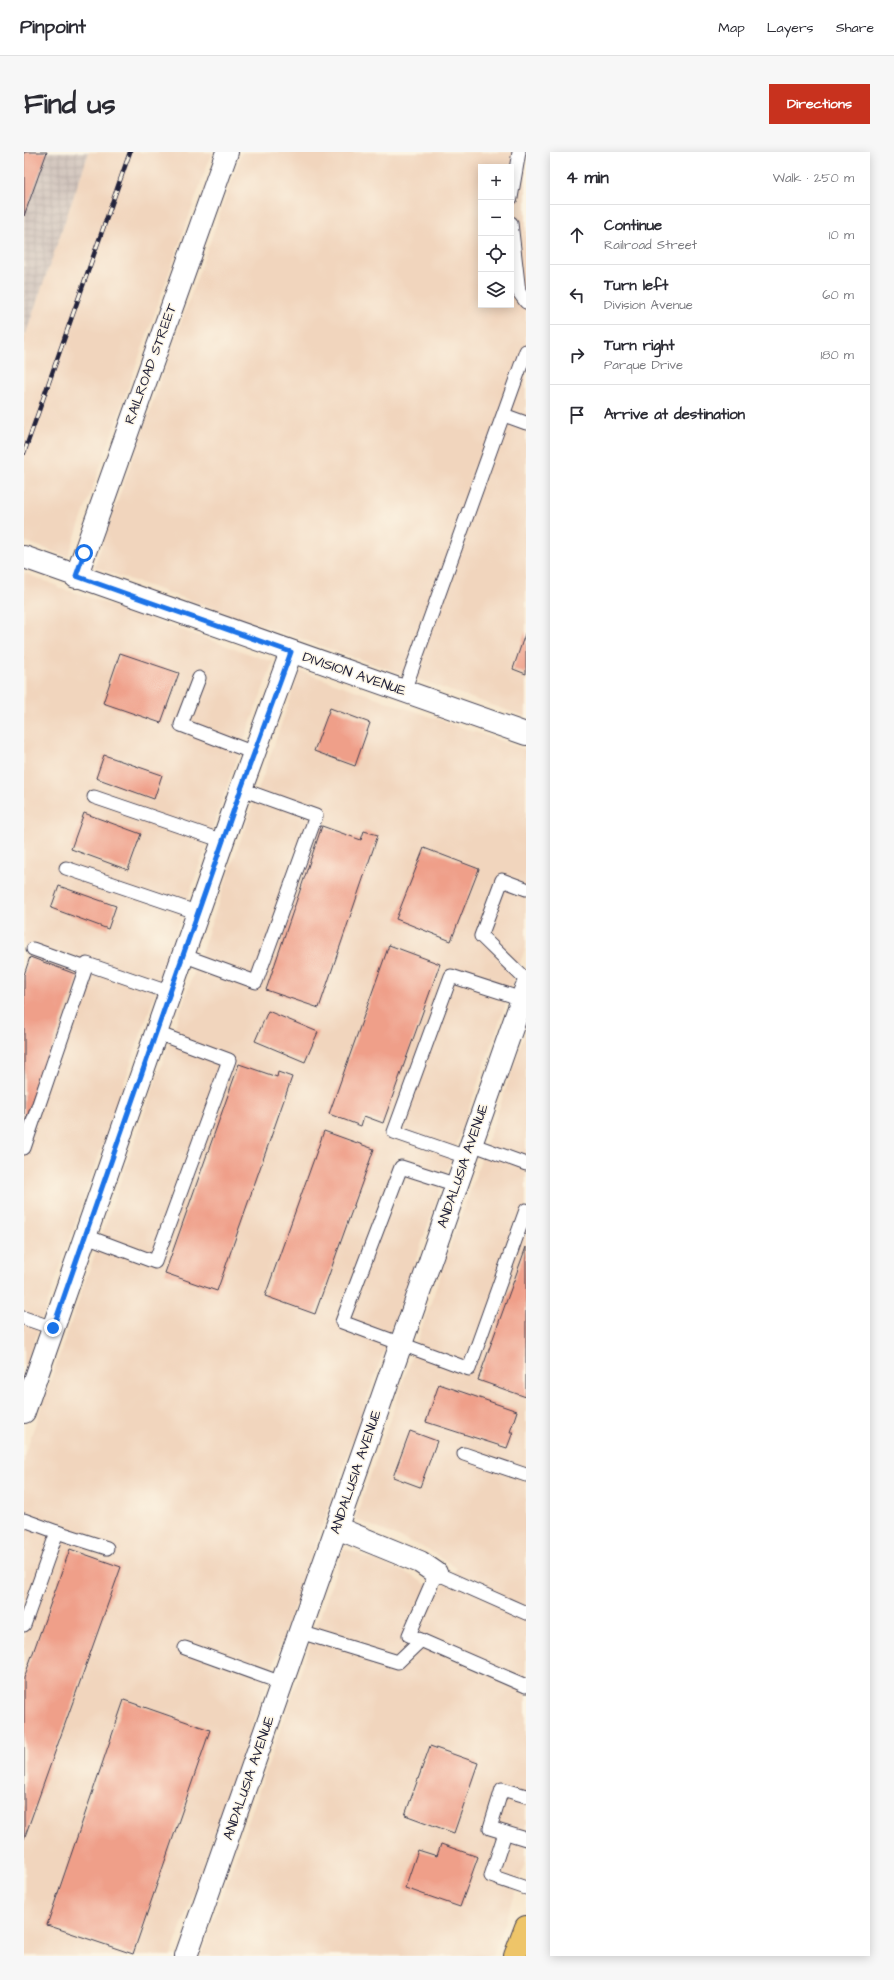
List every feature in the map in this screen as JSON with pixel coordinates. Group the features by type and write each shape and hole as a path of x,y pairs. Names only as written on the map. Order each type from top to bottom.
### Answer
{"main road":[{"path":"516,1956 526,1927"}],"street":[{"name":"RAILROAD STREET","path":"76,576 227,152"},
{"name":"DIVISION AVENUE","path":"24,557 526,734"},
{"path":"24,1412 241,789 291,652"},
{"name":"ANDALUSIA AVENUE","path":"186,1956 525,989"},
{"path":"336,1528 420,1562 436,1573"}],"lane":[{"path":"514,181 519,152"},
{"path":"513,236 519,292 526,302"},
{"path":"404,691 526,351"},
{"path":"504,415 526,423"},
{"path":"199,678 181,726 254,754"},
{"path":"184,956 256,982 316,816 241,789"},
{"path":"94,797 223,841"},
{"path":"66,868 199,913"},
{"path":"525,989 481,936 502,880 526,889"},
{"path":"33,949 86,968"},
{"path":"24,1148 87,964 171,993"},
{"path":"525,989 450,976 394,1132 526,1164"},
{"path":"86,1236 155,1262 229,1060 157,1033"},
{"path":"457,1185 401,1167 342,1322 469,1369 526,1210"},
{"path":"24,1318 53,1328"},
{"path":"464,1454 526,1475"},
{"path":"24,1520 107,1548"},
{"path":"24,1625 57,1532"},
{"path":"526,1613 436,1573 409,1635 526,1686"},
{"path":"300,1632 398,1662 422,1640"},
{"path":"185,1648 282,1683"},
{"path":"526,1796 502,1789 490,1828 526,1839"},
{"path":"505,1833 491,1876 526,1888"}],"shaded area":[{"path":"24,152 89,152 24,339"},
{"path":"89,152 212,152 68,557 24,541 24,339"},
{"path":"242,152 526,152 526,717 94,567"},
{"path":"24,573 58,586 57,588 70,591 273,662 227,786 24,1371"},
{"path":"300,671 526,750 526,946 323,1524 317,1536 318,1538 171,1956 24,1956 24,1456"},
{"path":"526,1031 526,1860 493,1956 201,1956 344,1548 411,1575 439,1593 457,1568 427,1549 355,1519"}],"building":[{"path":"24,152 47,152 24,216"},
{"path":"526,631 526,674 513,669"},
{"path":"120,653 179,673 161,723 103,703"},
{"path":"330,708 370,723 355,766 314,751"},
{"path":"104,755 162,775 154,799 96,778"},
{"path":"84,813 141,834 128,870 71,849"},
{"path":"322,826 361,840 364,831 378,835 319,1008 266,990"},
{"path":"424,848 479,869 451,941 396,919"},
{"path":"59,886 116,906 108,929 51,908"},
{"path":"389,945 440,964 383,1123 364,1116 361,1126 329,1114"},
{"path":"30,957 78,975 24,1125 24,975"},
{"path":"268,1011 318,1032 305,1062 255,1041"},
{"path":"239,1064 277,1077 278,1072 292,1077 217,1291 165,1273"},
{"path":"324,1131 374,1149 315,1314 265,1296"},
{"path":"526,1247 526,1397 478,1380"},
{"path":"439,1384 517,1411 510,1432 513,1432 507,1448 426,1422"},
{"path":"410,1431 437,1441 420,1487 393,1477"},
{"path":"70,1549 121,1567 24,1839 24,1678"},
{"path":"124,1700 210,1730 133,1954 47,1925"},
{"path":"430,1746 478,1763 454,1833 405,1815"},
{"path":"441,1844 478,1857 460,1907 405,1888 418,1850 437,1856"}],"railway":[{"path":"24,453 130,152"}],"route":[{"path":"53,1328 241,789 291,652 76,576 84,553"}]}
